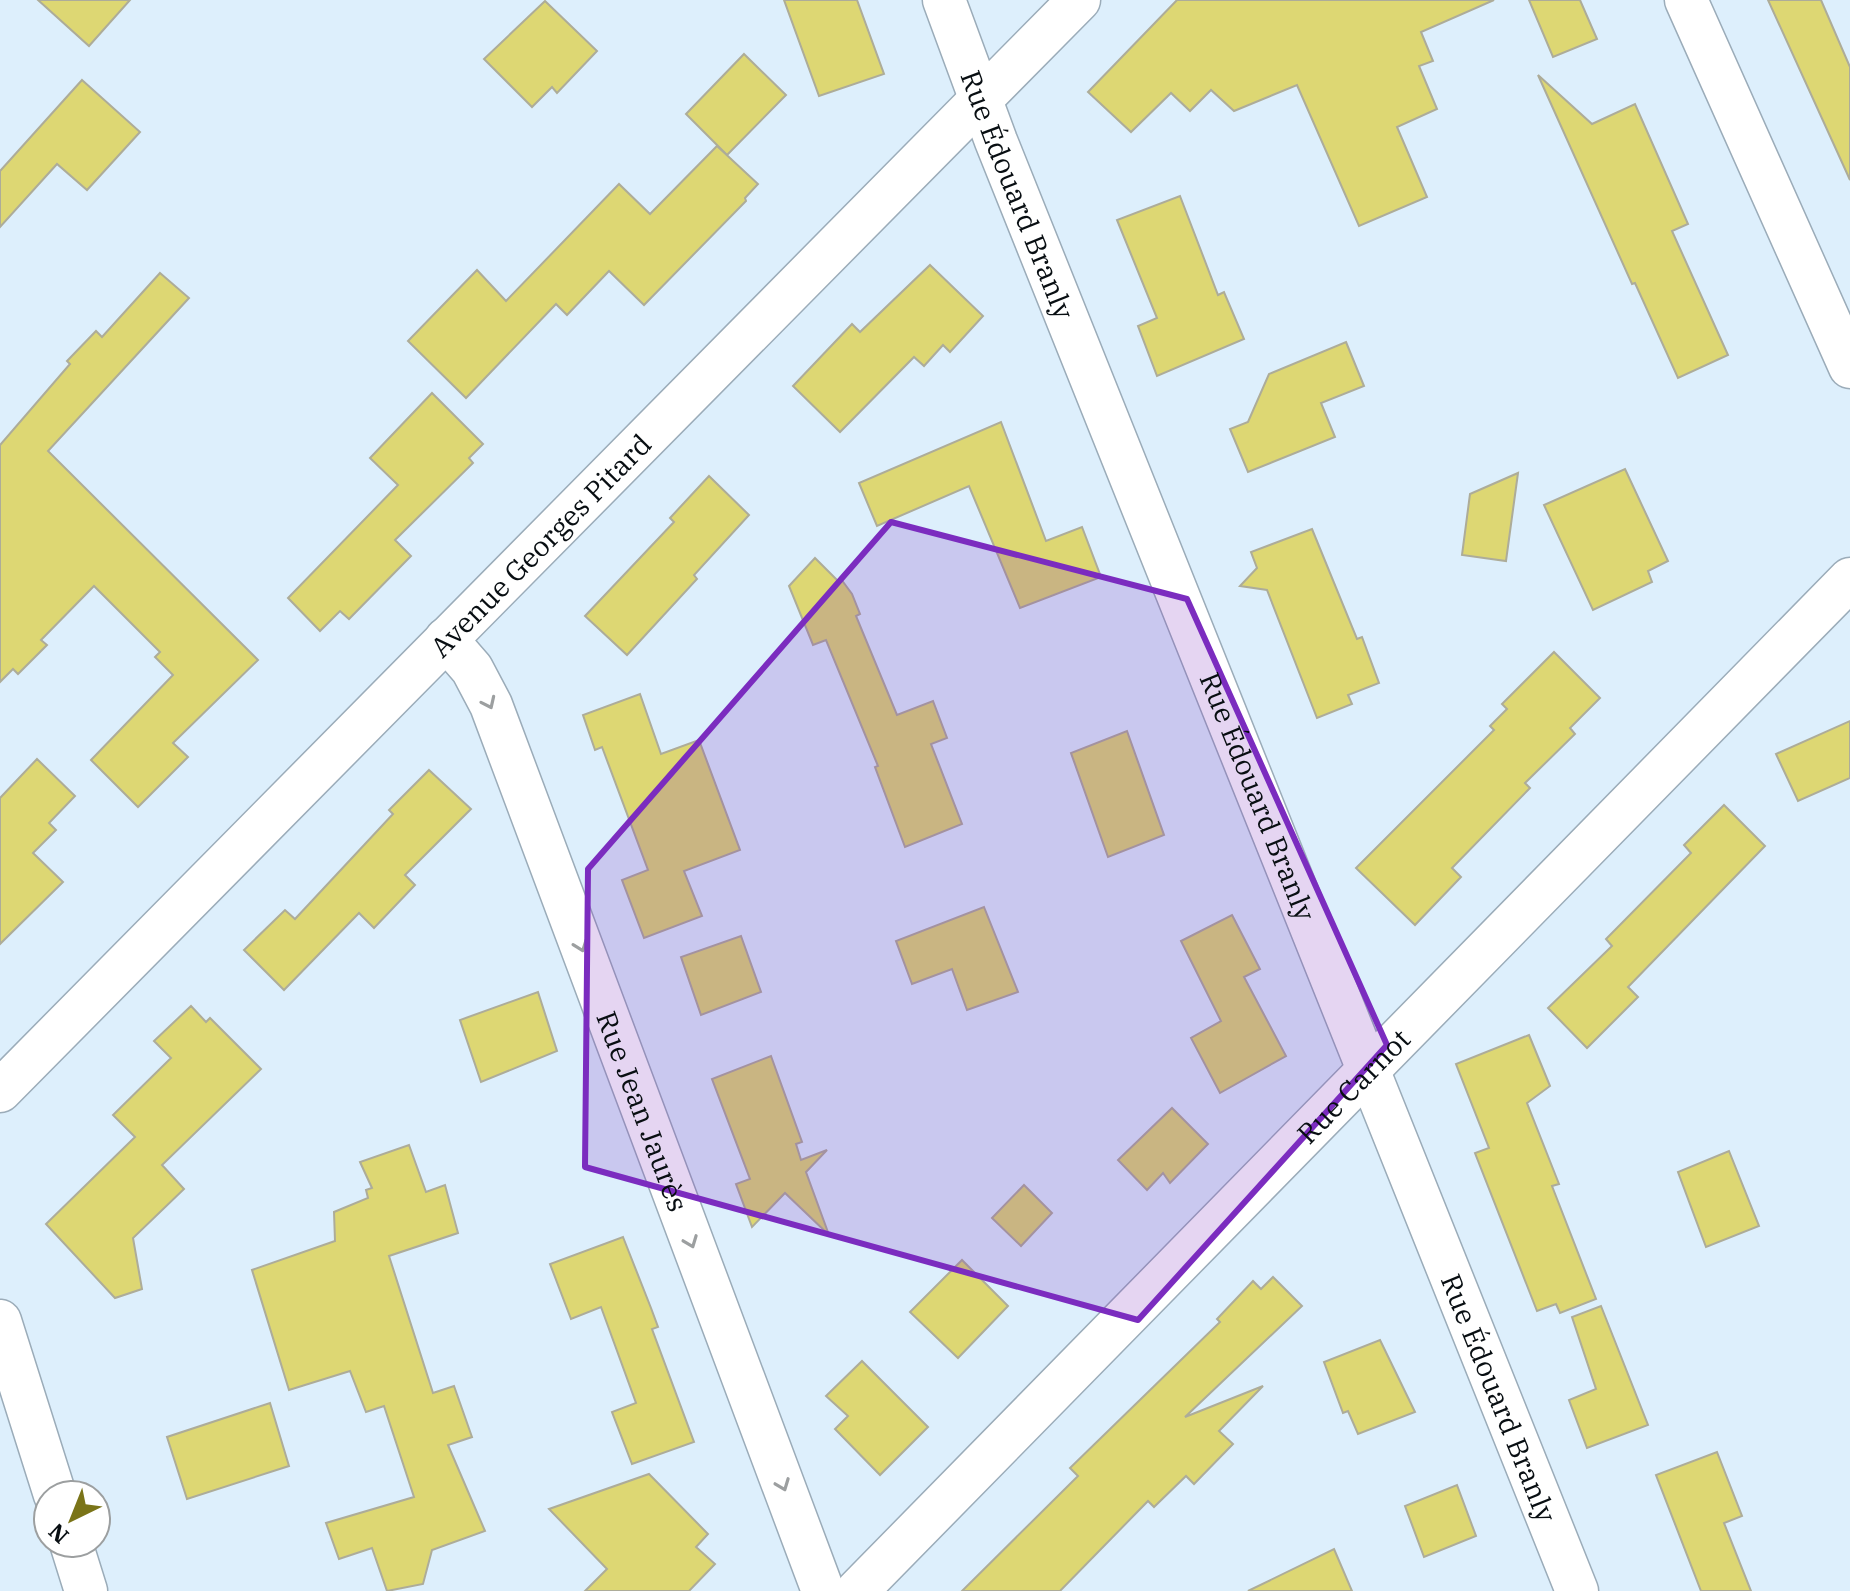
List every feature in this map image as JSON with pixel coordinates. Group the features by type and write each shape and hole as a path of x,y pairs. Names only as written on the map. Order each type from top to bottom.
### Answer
{"street":[{"name":"Rue Édouard Branly","path":"944,0 980,99 1367,1073 1577,1591"},
{"name":"Avenue Georges Pitard","path":"0,1091 1079,0"},
{"path":"1686,0 1850,367"},
{"name":"Rue Carnot","path":"857,1591 1850,579"},
{"name":"Rue Jean Jaurès","path":"446,639 472,669 491,705 823,1591"},
{"path":"0,1321 50,1479"},
{"path":"76,1559 86,1591"}],"highlighted area":[{"path":"891,522 1187,599 1387,1045 1138,1320 585,1167 588,869"}],"building":[{"path":"38,0 130,0 89,46"},
{"path":"784,0 857,0 884,74 819,96"},
{"path":"1177,0 1494,0 1421,32 1433,61 1419,66 1437,109 1397,127 1427,197 1359,226 1297,85 1234,111 1211,90 1190,111 1171,93 1131,132 1088,92"},
{"path":"1529,0 1580,0 1597,39 1553,57"},
{"path":"1768,0 1821,0 1850,67 1850,180"},
{"path":"545,1 597,51 557,93 552,87 532,107 484,59"},
{"path":"744,54 786,95 727,155 686,114"},
{"path":"1538,75 1592,124 1635,104 1688,224 1672,231 1728,355 1678,378"},
{"path":"82,80 140,132 87,190 57,164 0,227 0,171"},
{"path":"717,146 758,184 745,198 746,201 644,305 609,271 567,315 556,304 466,398 408,341 477,270 506,301 619,184 650,214"},
{"path":"1180,196 1218,295 1224,292 1244,339 1157,376 1138,326 1157,318 1117,220"},
{"path":"930,265 983,316 950,352 943,345 924,366 914,357 840,432 793,386 852,324 860,332"},
{"path":"160,273 189,298 48,451 258,660 173,743 188,757 138,807 91,760 173,675 155,657 160,652 94,586 41,640 47,645 18,674 13,669 0,682 0,445 70,364 67,361 96,331 102,337"},
{"path":"1346,342 1364,386 1321,403 1335,437 1248,472 1230,429 1248,422 1269,374"},
{"path":"432,393 483,444 469,458 473,463 395,540 411,556 349,619 340,611 320,631 288,598 398,485 370,458"},
{"path":"1001,422 1046,541 1082,527 1101,577 1020,608 969,486 877,526 859,483"},
{"path":"1625,469 1668,561 1648,571 1652,582 1593,610 1544,505"},
{"path":"1518,473 1506,561 1462,555 1470,494"},
{"path":"709,476 749,515 694,575 697,579 627,655 585,616 674,522 670,518"},
{"path":"1312,529 1357,639 1362,637 1379,683 1348,695 1352,704 1317,718 1267,590 1240,586 1257,568 1251,552"},
{"path":"815,558 838,581 841,579 852,594 860,614 856,616 897,715 933,701 947,738 931,744 962,824 905,847 875,767 878,766 826,640 813,645 789,586"},
{"path":"1554,652 1600,698 1570,728 1575,734 1525,783 1530,788 1452,868 1461,877 1415,925 1356,868 1494,730 1490,726 1507,709 1502,704"},
{"path":"640,694 661,754 699,740 740,850 684,871 702,916 644,938 622,880 648,870 602,747 595,750 583,715"},
{"path":"1850,721 1850,778 1798,801 1776,754"},
{"path":"1127,731 1164,835 1108,857 1071,753"},
{"path":"37,759 75,796 49,823 56,830 33,853 63,882 0,944 0,798"},
{"path":"429,770 471,809 405,875 415,885 374,928 359,913 284,990 244,950 285,910 295,919 393,814 389,810"},
{"path":"1724,805 1765,846 1628,987 1638,997 1587,1048 1548,1008 1612,946 1606,939 1691,853 1684,845"},
{"path":"984,907 1018,992 967,1010 952,969 912,984 896,941"},
{"path":"1232,915 1260,969 1244,977 1286,1056 1220,1093 1191,1038 1221,1021 1181,941"},
{"path":"741,936 761,992 701,1015 681,957"},
{"path":"538,992 557,1051 481,1082 460,1020"},
{"path":"191,1006 206,1022 210,1018 261,1069 162,1165 184,1189 133,1238 142,1289 115,1298 46,1224 135,1137 113,1115 171,1058 154,1041"},
{"path":"1529,1035 1550,1086 1527,1103 1559,1184 1552,1186 1596,1299 1560,1313 1556,1304 1537,1311 1475,1153 1489,1148 1456,1064"},
{"path":"771,1056 802,1142 796,1144 801,1160 827,1150 806,1172 829,1235 785,1193 752,1227 736,1184 750,1179 712,1079"},
{"path":"1172,1108 1208,1144 1170,1183 1163,1173 1147,1190 1118,1160"},
{"path":"409,1145 426,1192 445,1185 458,1233 389,1256 433,1393 454,1386 472,1437 448,1445 485,1531 432,1550 423,1584 387,1591 372,1548 339,1559 326,1523 414,1497 384,1406 366,1412 350,1371 289,1390 252,1270 335,1241 334,1212 368,1198 366,1190 372,1188 360,1162"},
{"path":"1729,1151 1759,1226 1706,1247 1678,1172"},
{"path":"1024,1185 1052,1213 1021,1246 992,1218"},
{"path":"623,1237 658,1327 652,1329 694,1442 632,1464 612,1412 636,1403 601,1307 571,1319 550,1264"},
{"path":"962,1260 1008,1306 958,1358 910,1312"},
{"path":"1273,1277 1302,1306 1185,1417 1263,1386 1219,1431 1233,1444 1194,1484 1186,1476 1154,1507 1148,1501 1060,1591 962,1591 1078,1476 1070,1468 1220,1322 1217,1319 1253,1281 1261,1289"},
{"path":"1601,1306 1648,1425 1587,1448 1569,1400 1596,1389 1572,1317"},
{"path":"1380,1340 1415,1412 1358,1434 1348,1411 1343,1413 1324,1362"},
{"path":"862,1361 928,1427 880,1475 835,1429 848,1416 826,1396"},
{"path":"270,1403 289,1466 187,1499 167,1437"},
{"path":"1717,1452 1742,1516 1724,1523 1751,1591 1701,1591 1656,1475"},
{"path":"649,1474 708,1534 696,1547 715,1564 689,1591 585,1591 607,1569 549,1509"},
{"path":"1457,1485 1476,1536 1424,1557 1405,1506"},
{"path":"1334,1549 1352,1591 1248,1591"}]}
